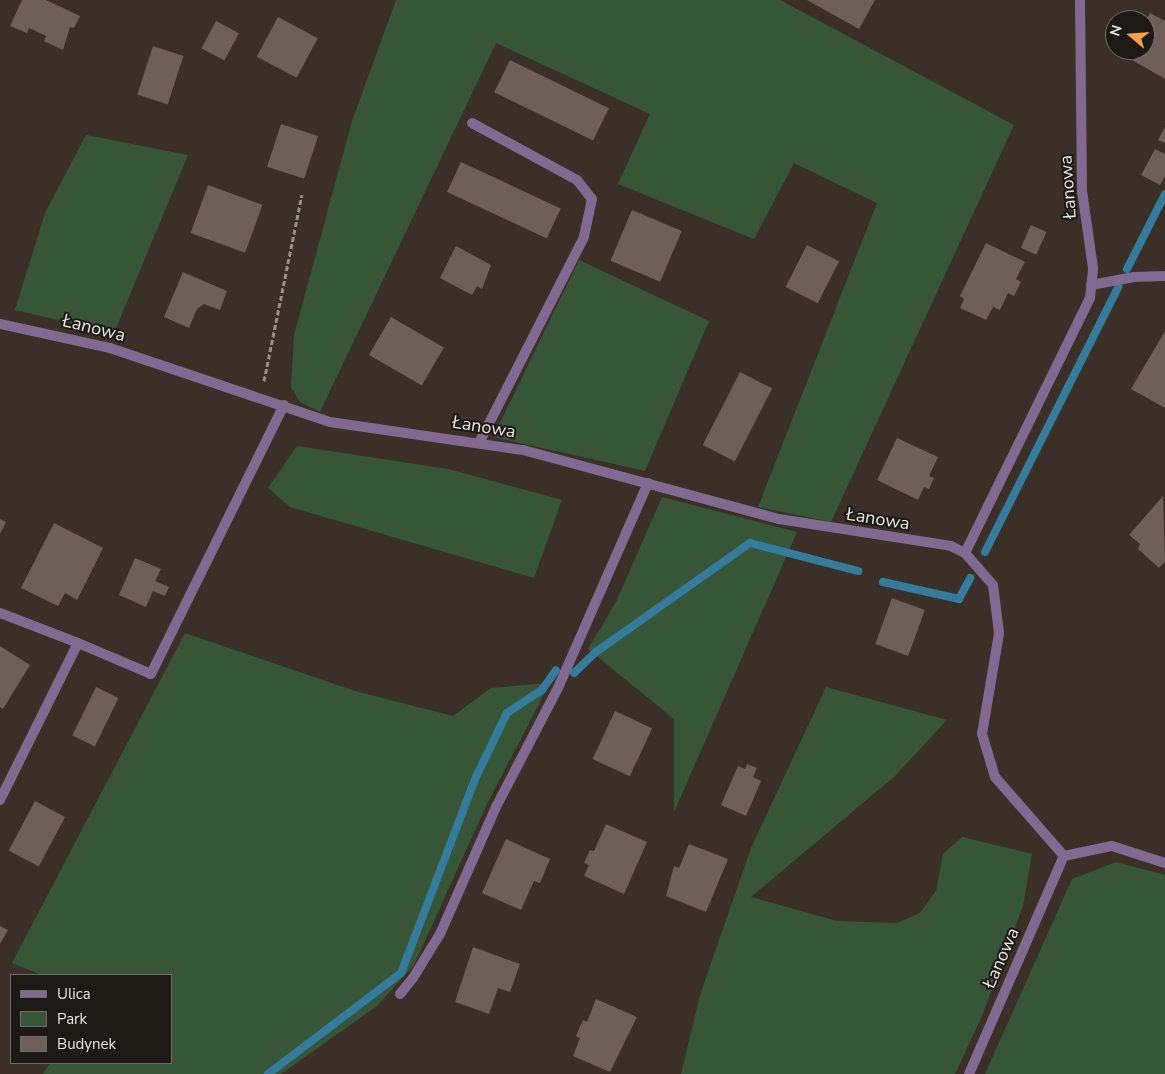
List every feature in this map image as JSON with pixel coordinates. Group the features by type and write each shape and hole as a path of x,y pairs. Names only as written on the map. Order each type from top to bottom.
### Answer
{"street":[{"name":"Łanowa","path":"965,553 1090,298 1093,268 1082,191 1080,0"},
{"path":"472,123 578,180 592,199 584,237 479,443"},
{"path":"1091,285 1134,277 1165,276"},
{"name":"Łanowa","path":"0,324 110,348 261,397 330,422 523,450 779,519 952,546 965,553 993,585 999,633 982,734 995,777 1064,856 969,1074"},
{"path":"0,613 152,674 284,405"},
{"path":"400,994 413,978 440,934 496,807 558,688 648,483"},
{"path":"0,800 78,643"},
{"path":"1064,856 1112,846 1165,863"}],"path":[{"path":"261,397 302,195"}],"green space":[{"path":"396,0 780,0 1014,125 831,522 758,507 877,203 794,163 754,239 618,184 650,114 496,43 320,412 300,402 291,387 294,335 352,121"},
{"path":"86,135 188,155 114,333 15,310 45,213"},
{"path":"579,260 709,321 645,471 493,437"},
{"path":"297,446 448,469 562,500 534,578 290,507 268,488"},
{"path":"662,497 797,532 674,812 674,719 588,649 616,602"},
{"path":"185,633 355,691 453,716 491,688 550,683 487,804 414,965 377,1006 281,1074 43,1074 49,1064 172,1064 172,974 40,974 12,963"},
{"path":"826,687 947,720 895,776 751,897 837,921 897,923 920,913 936,891 943,854 962,837 1032,854 1023,906 982,1016 955,1074 681,1074 700,995 751,848"},
{"path":"1116,862 1165,875 1165,1074 985,1074 1072,879"}],"building":[{"path":"22,0 46,0 80,16 74,28 70,27 63,50 44,41 46,36 29,28 27,33 10,26"},
{"path":"807,0 875,0 859,29"},
{"path":"1155,16 1165,21 1165,79 1132,60 1155,60"},
{"path":"278,17 318,38 297,78 257,57"},
{"path":"216,21 239,33 224,61 201,48"},
{"path":"153,46 183,56 168,104 137,95"},
{"path":"510,60 609,108 593,141 494,92"},
{"path":"281,124 318,136 304,179 267,167"},
{"path":"1165,127 1165,143 1158,140"},
{"path":"1155,149 1165,154 1165,176 1160,185 1141,175"},
{"path":"461,162 561,208 547,238 447,192"},
{"path":"208,185 263,205 245,253 191,233"},
{"path":"632,210 682,231 660,282 611,261"},
{"path":"1031,225 1047,232 1036,255 1021,248"},
{"path":"986,243 1025,262 1016,279 1021,282 1014,296 1008,293 1000,310 993,307 986,320 960,308 964,299 960,296"},
{"path":"807,245 839,261 818,303 786,287"},
{"path":"456,246 491,265 482,289 477,286 472,295 440,278"},
{"path":"183,272 227,291 220,310 204,304 197,309 189,328 164,317"},
{"path":"391,317 444,348 422,386 369,355"},
{"path":"1165,331 1165,408 1131,389"},
{"path":"740,372 772,388 735,461 703,445"},
{"path":"897,438 938,457 929,476 934,478 929,489 924,487 918,500 877,480"},
{"path":"1163,496 1165,561 1159,568 1138,549 1140,544 1129,535"},
{"path":"0,519 6,522 0,534"},
{"path":"54,523 103,548 77,600 65,593 58,606 21,588"},
{"path":"135,558 161,569 155,581 169,587 165,596 153,591 146,607 119,595"},
{"path":"892,598 925,610 908,656 875,644"},
{"path":"0,646 30,665 3,709 0,707"},
{"path":"96,687 118,698 95,746 72,736"},
{"path":"615,711 652,728 630,776 593,759"},
{"path":"747,764 757,768 753,777 761,781 746,816 721,805 738,766 745,769"},
{"path":"35,801 65,817 39,866 9,850"},
{"path":"606,824 647,842 624,894 584,876 589,865 584,863 590,850 594,851"},
{"path":"506,839 550,859 540,883 534,881 521,910 482,893"},
{"path":"689,844 728,859 706,912 666,896 674,866 679,868"},
{"path":"0,926 8,930 0,944"},
{"path":"473,947 520,964 510,992 498,988 489,1014 455,1002"},
{"path":"596,999 637,1017 610,1072 573,1056 580,1038 576,1036 583,1020 587,1022"}],"waterway":[{"path":"1127,269 1165,194"},
{"path":"985,552 1118,287"},
{"path":"574,673 596,652 750,543 858,571"},
{"path":"883,582 959,599 970,578"},
{"path":"268,1074 401,973 476,777 507,713 542,690 556,670"}]}
